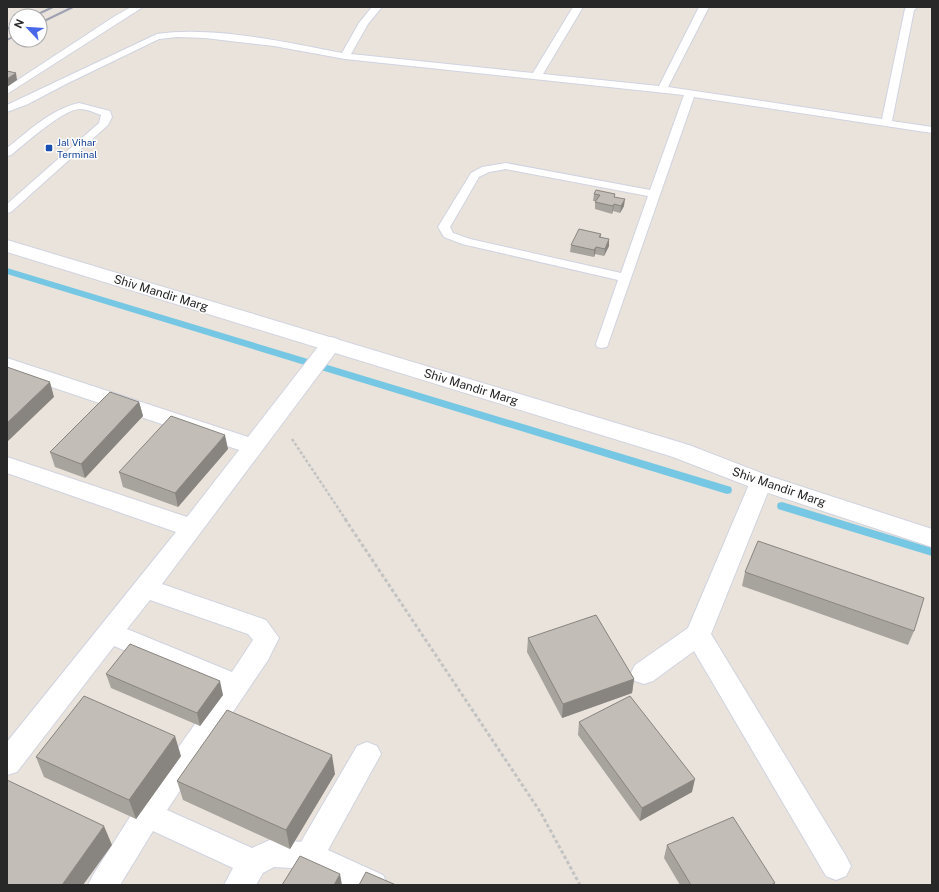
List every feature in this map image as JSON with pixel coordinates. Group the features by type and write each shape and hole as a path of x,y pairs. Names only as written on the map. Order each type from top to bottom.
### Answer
{"street":[{"name":"Shiv Mandir Marg","path":"7,246 321,357 681,451 761,482 932,538"},
{"path":"9,757 192,528 321,357"},
{"path":"7,365 253,447"},
{"path":"7,465 192,528"},
{"path":"644,673 698,635 761,482"},
{"path":"103,885 146,815 259,653 266,638 257,627 145,588"},
{"path":"109,633 236,685"},
{"path":"698,635 836,866"},
{"path":"309,856 367,754"},
{"path":"146,815 246,874 272,853 309,856 373,885"}],"lane":[{"path":"7,91 118,18 138,7"},
{"path":"345,56 364,23 377,7"},
{"path":"537,75 578,7"},
{"path":"662,89 704,7"},
{"path":"886,124 910,9 913,7"},
{"path":"7,109 157,37 177,34 205,35 274,43 345,56 662,89 932,130"},
{"path":"602,344 690,93"},
{"path":"7,153 62,112 74,106 84,106 106,113 107,117 103,125 7,210"},
{"path":"625,278 466,242 448,235 444,226 475,175 486,169 506,166 655,194"}],"path":[{"path":"277,416 541,813 580,885"}],"building":[{"path":"7,71 16,73 7,79"},
{"path":"596,190 615,194 614,197 625,199 621,206 614,204 613,206 595,202 600,195 594,194"},
{"path":"579,229 601,234 599,237 609,239 605,249 596,247 594,250 571,245"},
{"path":"7,367 50,382 7,423"},
{"path":"110,392 139,402 81,464 50,452"},
{"path":"171,416 225,435 175,493 119,472"},
{"path":"758,541 924,598 914,631 745,572"},
{"path":"596,615 634,679 563,704 528,638"},
{"path":"130,644 220,681 197,713 106,674"},
{"path":"84,696 175,736 129,800 36,757"},
{"path":"630,696 695,779 642,808 579,722"},
{"path":"227,710 332,755 286,830 177,781"},
{"path":"7,780 104,826 62,885 7,885"},
{"path":"733,817 775,883 771,885 691,885 667,845"},
{"path":"300,856 340,874 334,885 282,885"},
{"path":"366,872 396,885 359,885"}],"waterway":[{"path":"7,271 727,490"},
{"path":"782,506 932,552"}],"railway":[{"path":"48,9 53,7"},
{"path":"48,19 73,7"}],"place":[{"name":"Jal Vihar Terminal","path":"49,148"}]}
